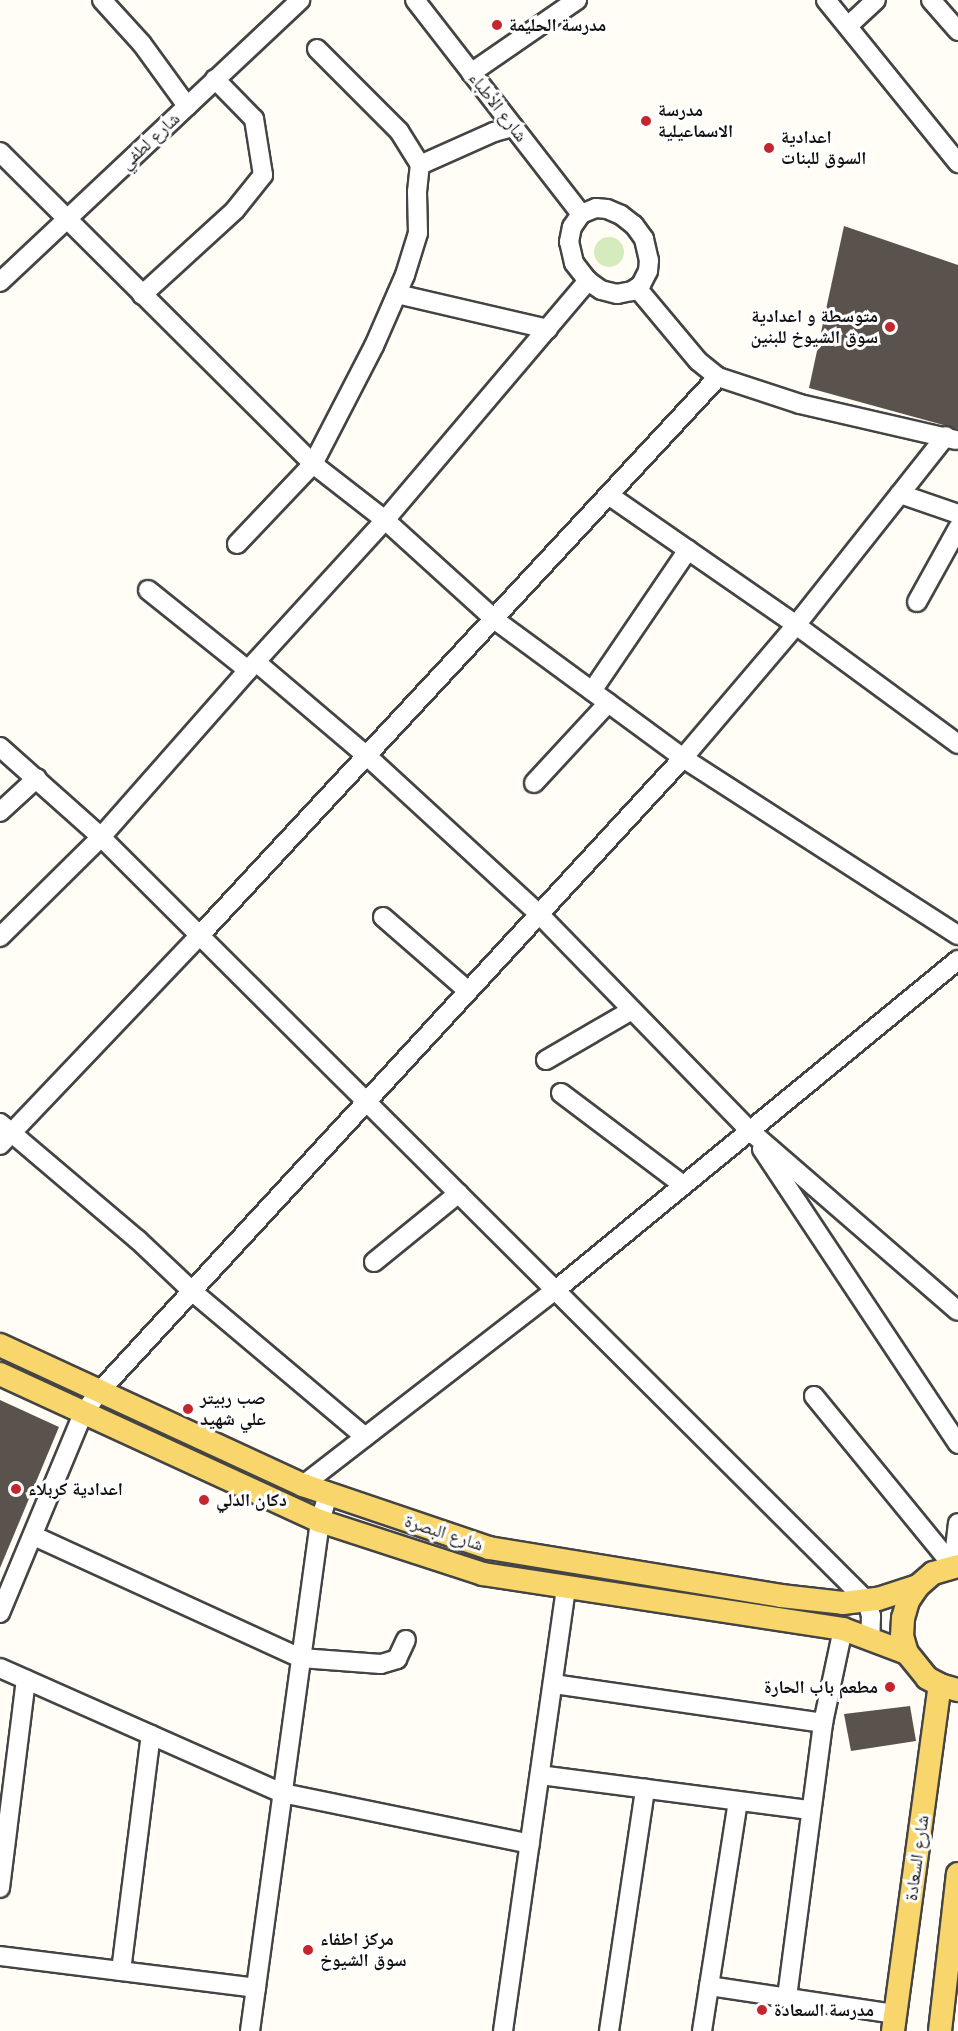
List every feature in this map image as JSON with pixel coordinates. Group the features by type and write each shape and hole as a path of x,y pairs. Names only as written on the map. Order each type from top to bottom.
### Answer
{"main road":[{"name":"شارع البصرة","path":"0,1346 303,1485 489,1548 781,1596 843,1603 867,1601 918,1586"},
{"name":"شارع البصرة","path":"0,1374 320,1521 483,1574 843,1629 907,1653"},
{"path":"949,1688 927,1678 907,1653 902,1636 903,1618 908,1601 918,1586 933,1573 955,1566"},
{"name":"شارع السعادة","path":"894,2022 949,1688"},
{"path":"940,2031 958,1874"}],"street":[{"path":"102,0 142,44 187,106"},
{"name":"شارع لطفي","path":"0,282 300,0"},
{"name":"شارع الأطباء","path":"415,0 581,214"},
{"path":"471,73 577,0"},
{"path":"826,0 958,163"},
{"path":"848,26 876,0"},
{"path":"931,0 958,31"},
{"path":"237,544 313,464 397,294 418,233 417,192 420,165 399,131 317,50"},
{"path":"142,295 235,210 263,175 254,119 215,79"},
{"path":"420,165 494,132 513,127"},
{"path":"0,152 313,464 386,520 494,619 683,758 958,935"},
{"path":"591,209 607,209 626,218 638,230 646,244 649,260 646,276 637,288 627,293 611,294 588,281 577,268 569,248 572,227 581,214 591,209"},
{"path":"0,937 101,837 252,666 386,520 588,281"},
{"path":"637,288 698,361 718,377 800,404 952,438"},
{"path":"397,294 548,328"},
{"path":"365,1437 193,1292 138,1240 4,1133 200,935 610,496 718,377"},
{"path":"0,1613 83,1414 99,1392 683,758 796,625 900,494 952,438"},
{"path":"900,494 958,514"},
{"path":"610,496 796,625 958,744"},
{"path":"917,602 958,528"},
{"path":"592,691 688,550"},
{"path":"148,590 252,666 367,756 538,914 749,1130 958,1311"},
{"path":"534,783 608,703"},
{"path":"0,747 101,837 557,1289 867,1601 871,1616 870,1639"},
{"path":"0,812 37,778"},
{"path":"383,917 468,991"},
{"path":"303,1485 557,1289 958,960"},
{"path":"546,1060 632,1010"},
{"path":"561,1093 683,1185"},
{"path":"749,1130 958,1444"},
{"path":"374,1263 459,1192"},
{"path":"814,1396 955,1566"},
{"path":"250,2031 320,1521 328,1494"},
{"path":"955,1566 958,1523"},
{"path":"34,1536 301,1658 381,1664 397,1659 406,1640"},
{"path":"503,2031 566,1588"},
{"path":"787,1997 823,1723 843,1629"},
{"path":"0,1668 282,1793 530,1844"},
{"path":"0,1888 26,1680"},
{"path":"553,1684 823,1723"},
{"path":"120,1971 151,1735"},
{"path":"540,1774 811,1810"},
{"path":"609,2031 645,1789"},
{"path":"702,2031 738,1802"},
{"path":"0,1956 256,1989"},
{"path":"709,1986 787,1997 894,2022"}],"green space":[{"path":"609,237 620,241 624,252 620,263 609,267 598,263 594,252 598,241"}],"building":[{"name":"متوسطة و اعدادية سوق الشيوخ للبنين","path":"844,226 958,265 958,429 809,388"},
{"name":"اعدادية كربلاء","path":"0,1400 59,1427 0,1568"},
{"path":"910,1706 916,1741 851,1751 844,1714"}],"place":[{"name":"مدرسة الحليمة","path":"497,25"},
{"name":"مدرسة الاسماعيلية","path":"646,121"},
{"name":"اعدادية السوق للبنات","path":"769,148"},
{"name":"متوسطة و اعدادية سوق الشيوخ للبنين","path":"890,327"},
{"name":"صب ربيتر علي شهيد","path":"188,1409"},
{"name":"اعدادية كربلاء","path":"16,1489"},
{"name":"دكان الدلي","path":"204,1500"},
{"name":"مطعم باب الحارة","path":"890,1687"},
{"name":"مركز اطفاء سوق الشيوخ","path":"308,1950"},
{"name":"مدرسة السعادة","path":"762,2010"}]}
